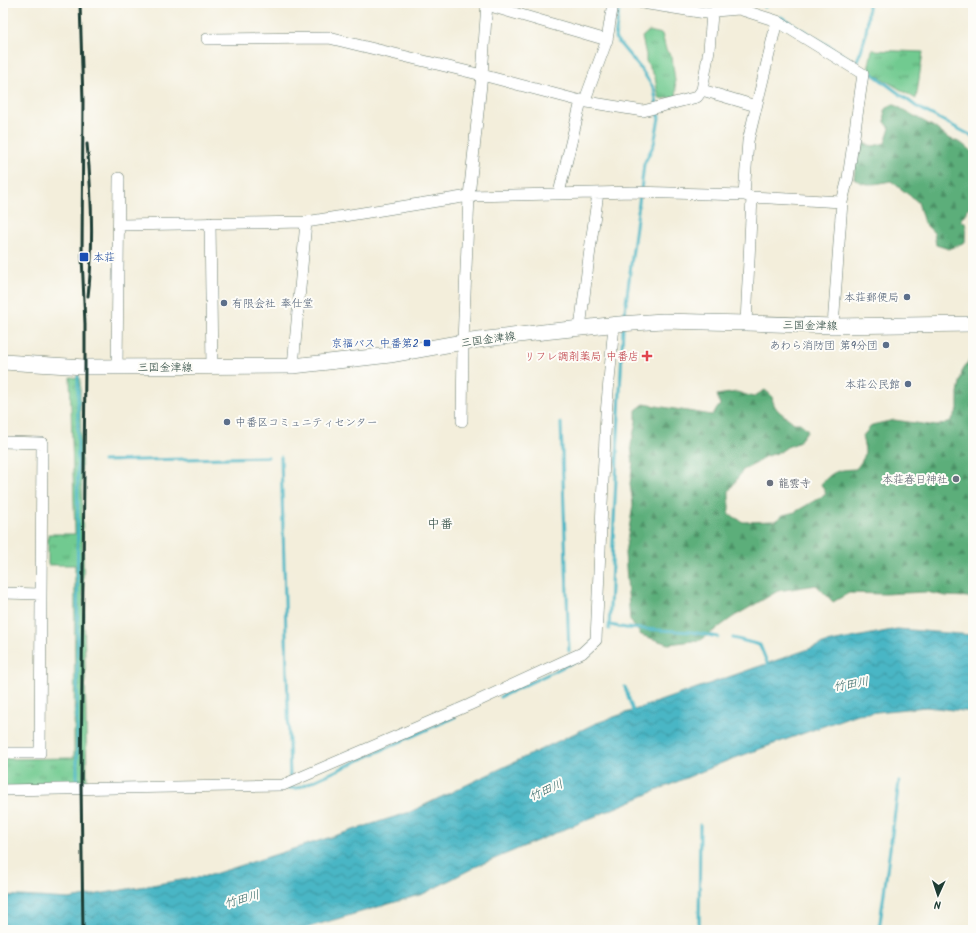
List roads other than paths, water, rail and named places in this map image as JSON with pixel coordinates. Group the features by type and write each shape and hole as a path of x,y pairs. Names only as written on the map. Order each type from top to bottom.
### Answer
{"main road":[{"name":"三国金津線","path":"3,362 85,367 293,366 390,355 463,342 580,328 663,321 746,322 833,326 973,324"}],"street":[{"path":"559,193 581,101 586,97 607,40 613,3"},
{"path":"642,3 712,14 715,11 739,9 777,21 863,74 848,178 842,202 833,326"},
{"path":"462,420 463,342 469,196 482,75 487,4 607,40"},
{"path":"207,39 329,38 482,75 581,101 643,110 696,97 702,90 709,50 712,14"},
{"path":"746,322 748,141 777,21"},
{"path":"702,90 756,106"},
{"path":"117,367 119,178"},
{"path":"119,225 306,222 469,196 559,193 629,192 748,196 842,202"},
{"path":"580,328 598,193"},
{"path":"293,366 306,222"},
{"path":"210,223 212,367"},
{"path":"3,790 283,785 469,705 582,652 596,640 606,414 620,324"},
{"path":"3,442 42,443 40,753 3,753"},
{"path":"3,593 41,594"}],"water":[{"name":"竹田川","path":"897,629 973,635 973,712 926,707 857,714 724,762 475,867 423,894 299,930 3,930 3,895 69,899 211,875 410,812 594,724 826,643"}],"waterway":[{"path":"620,3 615,38 641,69 654,89 657,105"},
{"path":"762,3 765,7"},
{"path":"781,17 856,63 866,34 868,3"},
{"path":"870,72 917,107 972,136"},
{"path":"641,190 644,164 654,144 659,118 658,110"},
{"path":"624,319 640,195"},
{"path":"609,629 623,328"},
{"path":"77,784 78,376"},
{"path":"561,423 569,651"},
{"path":"103,461 268,457"},
{"path":"281,457 290,778"},
{"path":"610,625 626,628 692,632 718,637"},
{"path":"733,638 760,645 768,665"},
{"path":"500,697 578,660"},
{"path":"625,687 634,714"},
{"path":"288,788 298,788 455,717"},
{"path":"879,930 899,782"},
{"path":"699,930 700,825"}],"railway":[{"path":"80,3 83,101 82,256 85,324 81,784 83,930"},
{"path":"87,144 92,220 88,296"}],"place":[{"name":"本荘","path":"84,257"},
{"name":"本荘郵便局","path":"907,297"},
{"name":"有限会社 奉仕堂","path":"224,303"},
{"name":"京福バス 中番第2","path":"427,343"},
{"name":"あわら消防団 第9分団","path":"886,345"},
{"name":"リフレ調剤薬局 中番店","path":"647,356"},
{"name":"本荘公民館","path":"908,384"},
{"name":"中番区コミュニティセンター","path":"227,422"},
{"name":"本荘春日神社","path":"956,479"},
{"name":"龍雲寺","path":"770,483"}],"district":[{"name":"中番","path":"440,523"}]}
